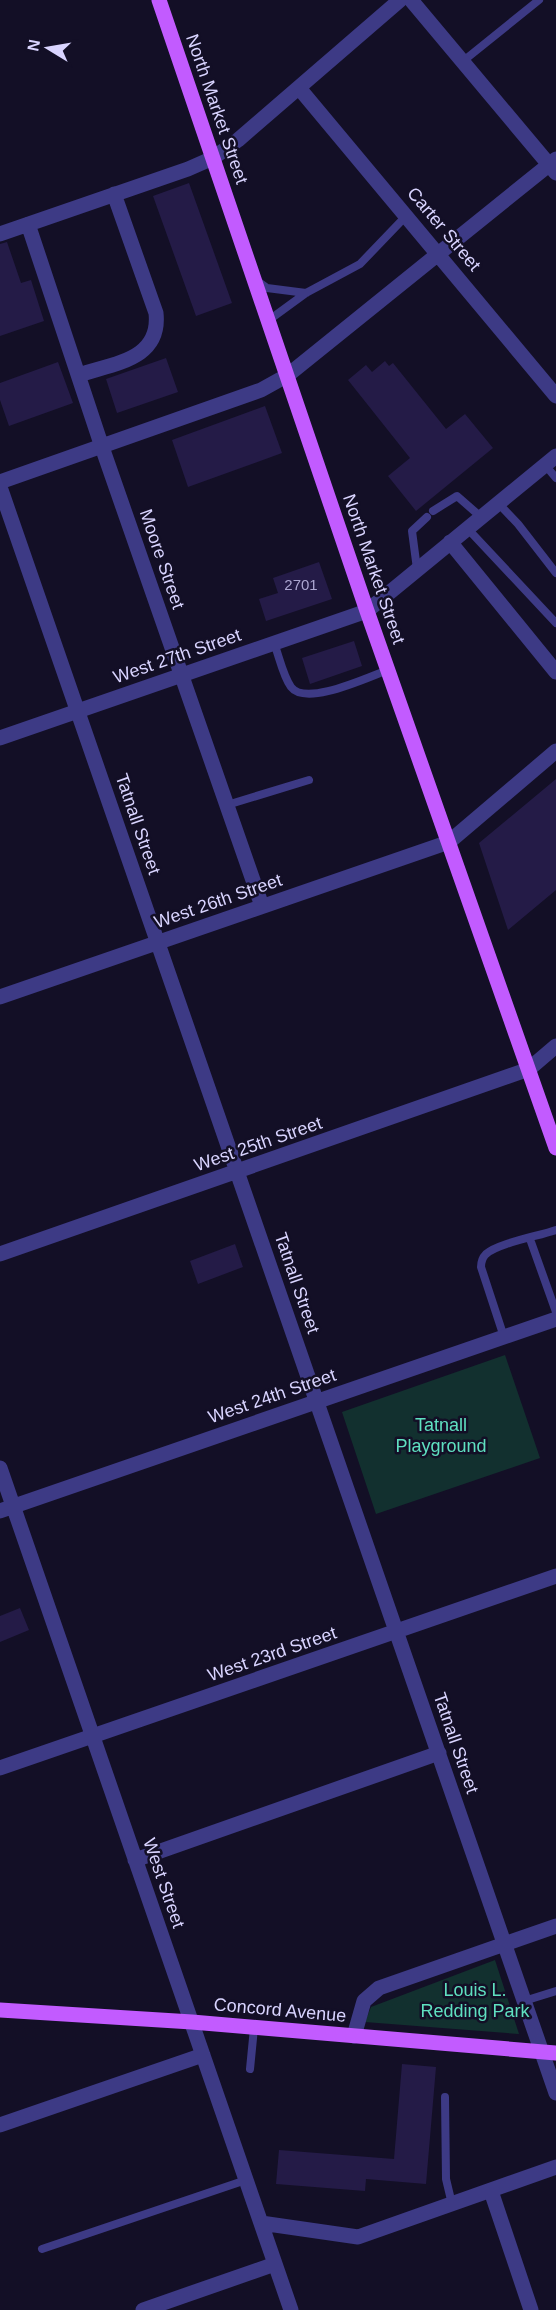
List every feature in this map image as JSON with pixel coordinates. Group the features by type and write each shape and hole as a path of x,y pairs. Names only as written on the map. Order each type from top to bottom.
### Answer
{"main road":[{"name":"North Market Street","path":"159,0 367,611 556,1148"},
{"name":"Concord Avenue","path":"0,2010 192,2022 549,2052"}],"street":[{"path":"0,234 213,158 299,88 400,0"},
{"path":"0,485 261,390 288,375 554,166 462,62 411,0"},
{"name":"Carter Street","path":"299,88 440,254 556,396"},
{"path":"79,375 138,355 153,342 155,334 156,314 114,194"},
{"name":"Moore Street","path":"28,224 102,447 262,906"},
{"path":"367,611 550,460"},
{"name":"Tatnall Street","path":"0,485 524,2001 549,2052 556,2093"},
{"path":"450,542 556,672"},
{"name":"West 27th Street","path":"0,738 367,611"},
{"path":"449,842 556,751"},
{"name":"West 26th Street","path":"0,997 449,842"},
{"name":"West 25th Street","path":"0,1254 528,1069 556,1047"},
{"name":"West 24th Street","path":"7,1509 556,1319"},
{"name":"West Street","path":"0,1468 7,1509 93,1736 291,2310"},
{"name":"West 23rd Street","path":"0,1768 556,1576"},
{"path":"135,1860 439,1753"},
{"path":"354,2036 364,2001 380,1988 556,1926"},
{"path":"0,2125 203,2055"},
{"path":"261,2223 358,2237 491,2192 556,2167"},
{"path":"491,2192 531,2310"},
{"path":"142,2310 276,2264"}],"lane":[{"path":"462,62 539,0"},
{"path":"269,320 306,293 360,264 407,215"},
{"path":"255,279 267,288 306,293"},
{"path":"550,460 556,478"},
{"path":"417,569 412,531 430,514 457,496 481,517"},
{"path":"498,503 519,524 556,573"},
{"path":"467,528 556,623"},
{"path":"274,643 291,687 301,695 316,695 388,670"},
{"path":"227,805 309,780"},
{"path":"504,1337 481,1261 486,1253 556,1230"},
{"path":"530,1239 556,1312"},
{"path":"524,2001 556,1991"},
{"path":"250,2069 254,2028"},
{"path":"445,2097 446,2179 452,2204"},
{"path":"42,2249 246,2180"}],"green space":[{"name":"Tatnall Playground","path":"505,1355 540,1458 376,1514 342,1412"},
{"name":"Louis L. Redding Park","path":"495,1960 519,2034 365,2022 371,2007"}],"building":[{"path":"189,183 232,303 196,316 153,196"},
{"path":"7,242 21,283 31,280 44,321 0,336 0,244"},
{"path":"166,358 178,392 117,413 106,379"},
{"path":"385,361 389,366 393,363 446,429 465,414 493,448 416,511 388,476 410,458 348,380 366,365 372,372"},
{"path":"58,362 73,403 9,426 0,400 0,383"},
{"path":"265,406 282,453 188,487 172,440"},
{"path":"319,562 332,599 266,621 259,599 278,593 273,578"},
{"path":"354,641 362,666 310,684 302,658"},
{"path":"556,779 556,890 508,930 479,843"},
{"path":"235,1244 243,1267 198,1284 190,1261"},
{"path":"20,1608 29,1630 0,1642 0,1616"},
{"path":"402,2064 436,2067 426,2184 366,2179 365,2191 276,2184 279,2150 394,2159"}]}
